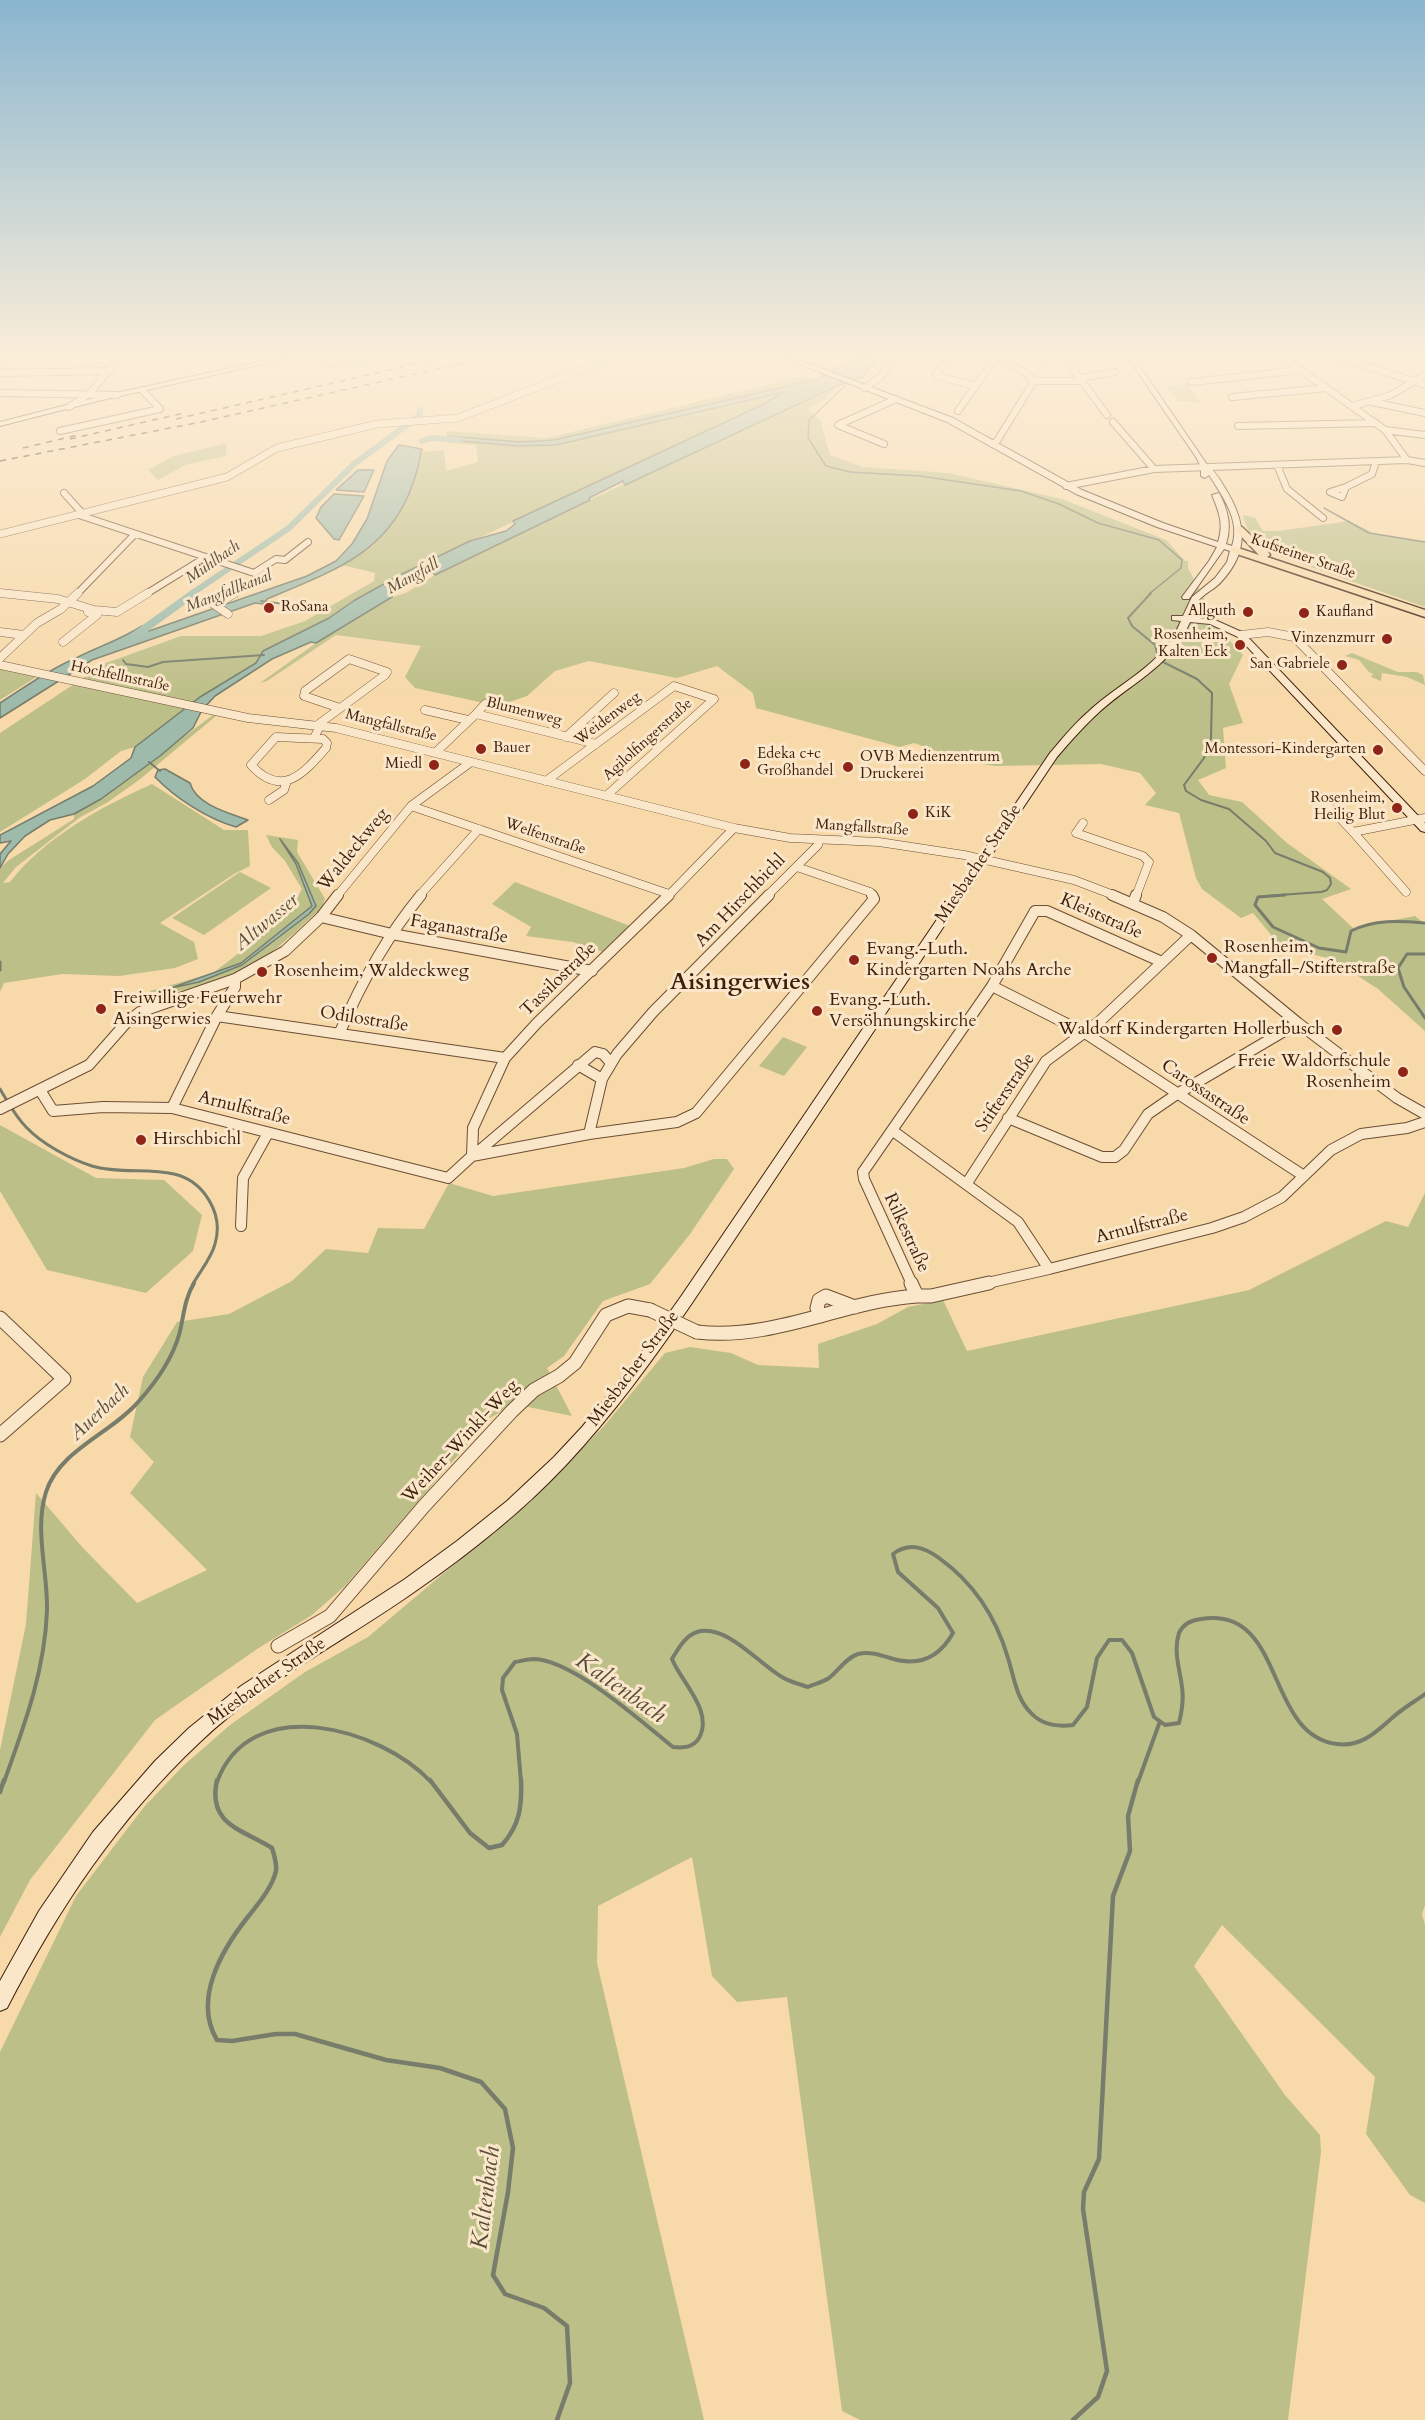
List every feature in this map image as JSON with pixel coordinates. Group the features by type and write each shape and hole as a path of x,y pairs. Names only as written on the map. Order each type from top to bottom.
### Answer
{"main road":[{"name":"Kufsteiner Straße","path":"1039,471 1066,486 1139,515 1425,612"},
{"name":"Miesbacher Straße","path":"1171,647 1175,618 1189,593 1215,560 1225,530 1222,506 1206,478 1205,471"},
{"name":"Miesbacher Straße","path":"0,2001 21,1958 81,1861 119,1813 173,1753 232,1702 273,1673 412,1585 464,1546 536,1484 600,1418 633,1375 707,1268 1051,759 1072,733 1115,694 1156,665 1180,634 1192,604 1201,593 1218,580 1231,562 1239,529 1232,506 1210,471"},
{"path":"1231,562 1260,556 1239,529"},
{"path":"1215,560 1197,535 1225,530"},
{"path":"1192,604 1208,623"},
{"path":"1175,618 1224,627 1240,635 1421,819 1425,829"},
{"path":"1180,634 1208,623"}],"street":[{"path":"0,534 235,475 241,471"},
{"path":"1066,486 1144,471"},
{"path":"1281,471 1287,489 1323,518"},
{"path":"1346,486 1372,475 1374,471"},
{"path":"64,493 81,514 254,573"},
{"path":"0,657 37,623 66,603 96,576 135,534"},
{"path":"217,606 308,542"},
{"path":"0,593 66,603 93,610 117,612 206,557"},
{"path":"228,614 210,601 276,559 285,560"},
{"path":"63,642 97,615 66,603"},
{"path":"0,632 24,635"},
{"path":"1240,635 1268,632 1294,637 1425,771"},
{"path":"314,738 318,726 387,672 349,659 305,691 304,696 340,708"},
{"name":"Hochfellnstraße","path":"0,665 234,716"},
{"name":"Weidenweg","path":"546,781 674,686 687,691"},
{"name":"Agilolfingerstraße","path":"606,796 714,699 687,691"},
{"name":"Blumenweg","path":"566,737 614,693"},
{"name":"Blumenweg","path":"436,752 485,704"},
{"path":"425,710 468,720"},
{"name":"Blumenweg","path":"476,714 596,744"},
{"name":"Mangfallstraße","path":"234,716 318,726 436,752 734,828 790,838 903,844 983,859 1074,880 1163,917 1191,935 1298,1023 1397,1098 1425,1113"},
{"path":"276,737 314,738 322,739 327,743 326,748 298,778 286,783 254,770 251,765 276,737"},
{"name":"Waldeckweg","path":"0,1109 89,1065 126,1023 140,1012 235,979 285,951 321,917 382,838 411,806 471,762"},
{"path":"269,800 284,790 286,783"},
{"path":"1317,794 1406,892"},
{"name":"Welfenstraße","path":"411,806 669,894"},
{"path":"1353,832 1421,819"},
{"path":"1083,823 1076,833 1143,856 1149,862 1132,903"},
{"name":"Tassilostraße","path":"472,1156 473,1128 505,1058 537,1023 734,828"},
{"path":"340,1032 353,998 417,896 479,829"},
{"name":"Am Hirschbichl","path":"589,1134 602,1079 611,1063 653,1012 797,867 818,845 819,840"},
{"path":"472,1156 589,1134 687,1119 696,1113 874,899 870,892 797,867"},
{"name":"Kleiststraße","path":"893,1131 992,986 1032,914 1039,910 1047,911 1162,962"},
{"name":"Faganastraße","path":"321,917 392,934 592,971"},
{"name":"Stifterstraße","path":"968,1183 1046,1061 1084,1033 1191,935"},
{"path":"172,1108 217,1016 232,992 235,979"},
{"name":"Carossastraße","path":"992,986 1084,1033 1304,1176"},
{"name":"Odilostraße","path":"217,1016 340,1032 505,1058"},
{"path":"1008,1118 1102,1157 1115,1157 1124,1150 1148,1114 1177,1094 1298,1023"},
{"path":"472,1156 595,1052 603,1054 611,1063"},
{"path":"578,1065 602,1079"},
{"name":"Arnulfstraße","path":"36,1092 53,1111 103,1107 172,1108 448,1178 472,1156"},
{"name":"Arnulfstraße","path":"1049,1269 1244,1217 1282,1197 1331,1150 1360,1134 1407,1128 1425,1122"},
{"path":"893,1131 968,1183 1018,1222 1049,1269"},
{"name":"Rilkestraße","path":"893,1131 865,1166 864,1179 917,1296 931,1296 1049,1269"},
{"path":"241,1226 243,1178 268,1132"},
{"path":"821,1316 818,1308 819,1300 826,1296 855,1307"},
{"name":"Weiher-Winkl-Weg","path":"278,1646 330,1616 424,1506 512,1411 534,1390 560,1376 575,1363 606,1315 613,1310 631,1306 650,1310 697,1332 718,1336 771,1329 877,1301 917,1296"},
{"path":"0,1318 64,1378 0,1435"}],"green space":[{"path":"149,471 174,471 158,480"},
{"path":"417,471 622,471 400,575 355,600 329,618 263,651 256,663 200,697 135,747 121,751 85,779 0,832 0,733 106,663 181,636 261,636 305,621 374,581 375,573 342,565 373,546"},
{"path":"652,471 919,471 948,473 1062,499 1166,540 1185,561 1188,561 1188,568 1222,632 1243,655 1229,684 1243,723 1223,728 1226,768 1198,780 1209,795 1242,802 1287,843 1351,889 1322,899 1353,928 1415,916 1425,924 1425,1031 1378,989 1332,959 1281,947 1253,913 1241,918 1202,889 1196,878 1179,813 1145,805 1156,793 1140,773 1101,764 995,766 965,761 914,743 900,747 756,708 753,693 717,666 677,678 589,661 555,671 527,696 498,706 415,688 405,677 421,646 336,635 267,681 260,683 316,643 392,597 406,593 435,575 537,524"},
{"path":"1243,515 1255,518 1263,531 1279,531 1349,521 1373,533 1425,542 1425,607 1268,552 1252,536"},
{"path":"1352,653 1398,672 1417,672 1423,675 1425,685 1407,677 1382,673 1381,681 1371,677 1373,674 1359,660 1345,656"},
{"path":"0,668 38,676 0,700"},
{"path":"213,715 216,716 139,780 108,802 79,818 16,867 3,883 10,882 40,851 75,825 152,784 224,830 248,830 250,866 234,874 160,923 194,942 198,959 175,968 119,976 62,974 4,983 0,992 0,868 74,819 74,814 101,799"},
{"path":"266,835 298,840 297,852 325,899 321,909 287,940 253,965 226,978 197,987 153,996 150,991 213,973 287,916 302,889"},
{"path":"240,872 271,888 204,935 172,918"},
{"path":"515,882 630,926 603,952 573,942 526,936 531,927 492,904"},
{"path":"783,1037 807,1047 784,1076 759,1066"},
{"path":"0,1125 96,1178 164,1180 202,1215 193,1251 146,1293 47,1270 0,1191"},
{"path":"714,1159 727,1159 734,1169 690,1234 650,1284 603,1301 564,1356 547,1368 572,1416 514,1404 490,1418 345,1586 312,1615 257,1649 155,1720 30,1880 0,1937 0,1750 26,1624 36,1493 83,1548 137,1603 207,1570 130,1493 154,1462 130,1437 143,1377 177,1322 229,1314 292,1281 326,1249 368,1253 378,1228 424,1229 449,1183 493,1196 684,1168"},
{"path":"1425,1193 1425,1905 1422,1914 1425,1925 1425,2203 1410,2195 1366,2134 1375,2077 1222,1925 1194,1966 1285,2095 1320,2135 1321,2152 1288,2420 860,2420 842,2411 787,1997 737,2002 712,1976 692,1857 598,1906 597,1963 704,2420 0,2420 0,2052 76,1896 144,1807 183,1766 230,1725 305,1672 368,1637 533,1498 604,1426 665,1353 690,1347 731,1353 758,1365 819,1368 818,1344 877,1324 908,1307 943,1300 967,1351 1249,1290 1386,1221 1408,1227"}],"water":[{"path":"357,471 374,471 364,492 336,490"},
{"path":"384,471 417,471 402,509 387,530 368,548 347,562 267,599 263,604 255,603 92,660 0,718 0,703 68,662 142,626 149,631 307,576 336,561 352,544 367,519"},
{"name":"Mangfall","path":"620,471 655,471 625,485 623,481 589,498 590,500 435,575 430,570 410,579 392,593 392,597 316,643 311,642 272,659 215,696 202,710 193,728 160,756 101,799 74,814 50,820 25,836 8,854 0,868 0,854 11,841 0,843 0,835 93,786 131,758 135,747 200,697 256,663 263,651 329,618 355,600 400,575 470,541 506,531 515,524 513,521"},
{"path":"334,494 364,496 339,540 334,539 316,518 321,507"},
{"path":"165,769 190,783 193,791 206,803 248,820 236,827 214,819 192,807 155,777 158,770"},
{"path":"280,839 298,863 316,906 309,914 242,965 199,982 171,988 241,963 312,906 296,864"}],"waterway":[{"name":"Mühlbach","path":"191,594 289,528 347,471"},
{"name":"Kaltenbach","path":"846,471 920,476 1021,491 1059,504 1098,523 1159,540 1182,560 1181,568 1149,594"},
{"path":"1324,508 1369,533 1425,542"},
{"name":"Mühlbach","path":"133,637 194,593"},
{"name":"Kaltenbach","path":"1151,593 1128,618 1132,626 1155,645 1159,660 1197,679 1212,693 1211,738 1204,758 1184,785 1186,791 1201,800 1229,809 1266,841 1275,853 1323,872 1330,878 1331,884 1327,890 1321,892 1266,896"},
{"path":"261,601 292,605 320,604"},
{"path":"123,660 126,664 148,667 163,662 264,655"},
{"name":"Altwasser","path":"149,762 160,771"},
{"name":"Kaltenbach","path":"1285,895 1258,897 1255,905 1273,927 1319,948 1346,952 1351,931 1369,924 1396,921 1425,923"},
{"name":"Kaltenbach","path":"1425,954 1407,954 1398,968 1404,987 1425,1018"},
{"name":"Auerbach","path":"0,962 0,970"},
{"name":"Auerbach","path":"0,1089 26,1127 48,1145 66,1155 102,1168 174,1174 185,1178 203,1191 214,1211 217,1233 211,1255 193,1284"},
{"name":"Auerbach","path":"4,1782 32,1698 42,1655 47,1596 41,1521 46,1492 62,1465 74,1453 128,1412 157,1378 176,1344 186,1302 194,1283"},
{"name":"Kaltenbach","path":"521,1782 517,1734 502,1690 503,1678 515,1662 534,1659 550,1662 568,1670 626,1708 673,1747 688,1747 699,1738 703,1728 702,1718 694,1697 672,1659 685,1640 697,1632 719,1633 742,1646 782,1677 808,1687 829,1678 846,1661 858,1654 870,1653 900,1661 919,1661 941,1649 953,1633 938,1608 898,1572 893,1554 911,1547 928,1551 939,1558 963,1578 973,1590 997,1629 1022,1701 1035,1717 1050,1724 1073,1725 1087,1707 1097,1658 1109,1640 1122,1640 1132,1653 1154,1717 1165,1725 1179,1723 1183,1696 1177,1640 1185,1625 1201,1619 1228,1620 1248,1631 1262,1650 1297,1719 1314,1735 1337,1744 1353,1743 1367,1738 1425,1694"},
{"path":"1138,1782 1159,1724"},
{"name":"Kaltenbach","path":"217,1782 234,1754 257,1736 286,1728 318,1728 350,1734 381,1746 409,1763 431,1782"},
{"name":"Auerbach","path":"0,1792 4,1780"},
{"name":"Kaltenbach","path":"217,1780 215,1795 217,1807 222,1816 229,1824 272,1848 276,1868 268,1890 228,1945 213,1976 208,2009 210,2025 217,2040 232,2041 276,2034 295,2034 386,2060 440,2068 481,2082 505,2109 513,2148 508,2192 493,2275 505,2294 544,2308 567,2326 570,2383 557,2420"},
{"name":"Kaltenbach","path":"430,1780 470,1833 489,1848 502,1845 513,1830 519,1815 521,1782"},
{"path":"1073,2420 1098,2397 1107,2371 1083,2209 1084,2192 1099,2159 1113,1896 1130,1851 1128,1816 1138,1780"}],"place":[{"name":"RoSana","path":"269,608"},
{"name":"Allguth","path":"1248,612"},
{"name":"Kaufland","path":"1304,613"},
{"name":"Vinzenzmurr","path":"1387,639"},
{"name":"Rosenheim, Kalten Eck","path":"1240,645"},
{"name":"San Gabriele","path":"1342,665"},
{"name":"Bauer","path":"481,749"},
{"name":"Montessori-Kindergarten","path":"1378,750"},
{"name":"Edeka c+c Großhandel","path":"745,764"},
{"name":"Miedl","path":"434,765"},
{"name":"OVB Medienzentrum Druckerei","path":"848,767"},
{"name":"Rosenheim, Heilig Blut","path":"1397,808"},
{"name":"KiK","path":"913,814"},
{"name":"Rosenheim, Mangfall-/Stifterstraße","path":"1212,958"},
{"name":"Evang.-Luth. Kindergarten Noahs Arche","path":"854,960"},
{"name":"Rosenheim, Waldeckweg","path":"262,972"},
{"name":"Freiwillige Feuerwehr Aisingerwies","path":"101,1009"},
{"name":"Evang.-Luth. Versöhnungskirche","path":"817,1011"},
{"name":"Waldorf Kindergarten Hollerbusch","path":"1337,1030"},
{"name":"Freie Waldorfschule Rosenheim","path":"1403,1072"},
{"name":"Hirschbichl","path":"141,1140"}],"district":[{"name":"Aisingerwies","path":"740,983"}],"water label":[{"name":"Mangfallkanal","path":"229,592"}]}
